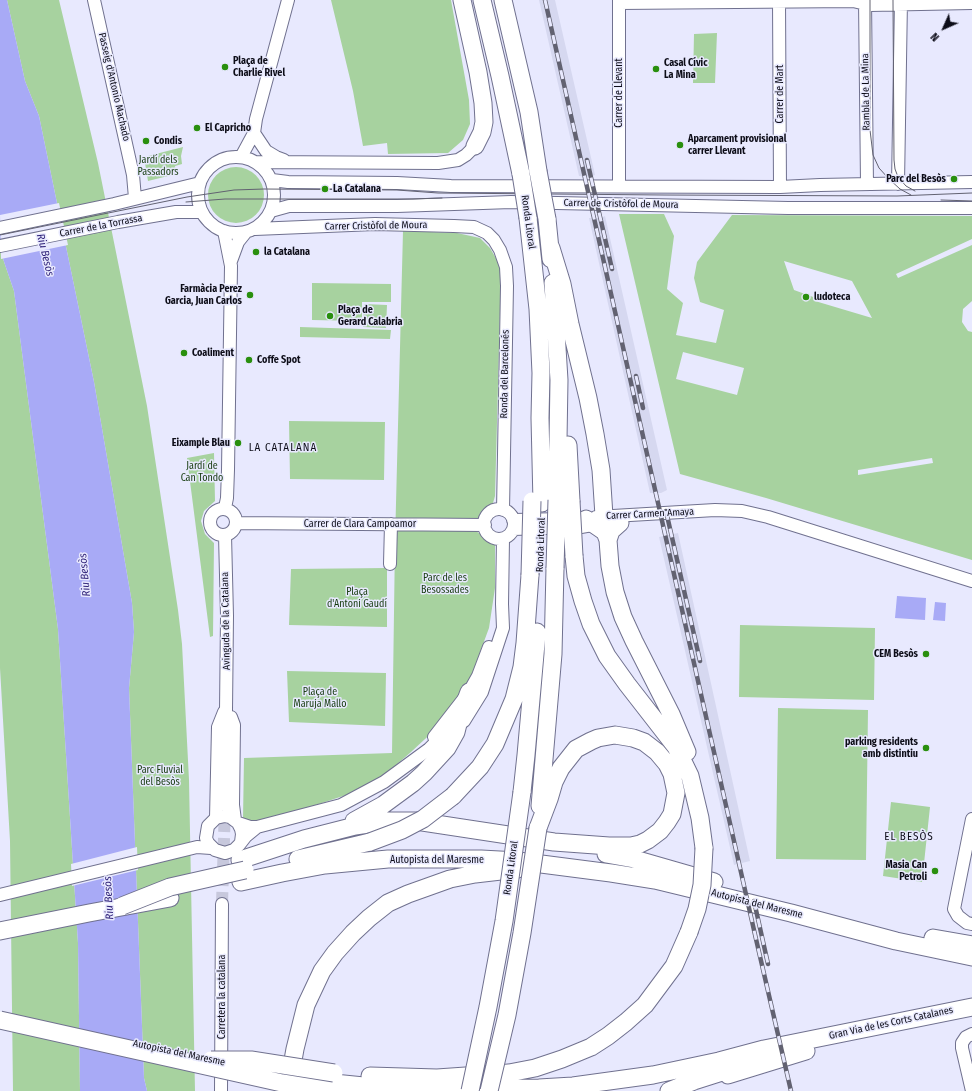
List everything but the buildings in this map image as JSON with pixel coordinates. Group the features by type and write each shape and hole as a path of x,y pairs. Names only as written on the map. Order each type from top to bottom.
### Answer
{"highway":[{"path":"462,0 483,103 484,122 482,132 475,146"},
{"name":"Ronda Litoral","path":"482,0 521,174 532,246 538,309 541,372 540,418 551,501"},
{"name":"Ronda Litoral","path":"470,1091 504,921 522,792 542,570 551,501 559,380 547,219 529,112 503,0"},
{"path":"0,1020 275,1081 333,1082 393,1077 436,1078 480,1076 509,1073 535,1068 591,1047 626,1022 645,1005 674,966 697,909 702,885 704,848 700,818 690,776 689,758 686,745 623,616 615,592 610,566 608,540 605,532 595,520 601,470 588,398 562,284 550,248"},
{"path":"551,501 574,556 576,576 591,624 607,656 676,747 690,776"},
{"path":"608,540 611,531 620,524"},
{"path":"122,906 170,887 370,842 402,830 423,819 453,796 480,767 495,744 514,700 522,666 525,643 542,570"},
{"name":"Ronda Litoral","path":"489,1091 510,1000 522,934 538,828 545,797 553,654 542,570"},
{"path":"338,830 383,805 424,773 437,750 447,748 456,732 457,725 469,692"},
{"path":"242,871 304,839 370,823 388,821 416,821 554,842 631,846 648,840 660,831 672,814 676,793 672,774 667,764 657,752 644,742 634,738 615,735 598,738 583,744 576,749 561,768 545,797"},
{"path":"478,831 491,837 634,859 804,907 920,946 972,957"},
{"name":"Autopista del Maresme","path":"0,931 122,906 170,898 242,871 282,872 325,865 388,859 481,859 518,861 611,873 692,888 818,920 869,928"},
{"path":"290,1091 290,1077 299,1029 306,1006 322,971 335,953 353,933 388,903 450,879 475,874 521,869 595,878 665,890 692,888"},
{"path":"869,928 972,945"},
{"name":"Gran Via de les Corts Catalanes","path":"333,1082 403,1090 573,1086 653,1075 875,1026 972,1007"},
{"name":"Autopista del Maresme","path":"0,1013 211,1060 251,1060 333,1082"},
{"path":"669,1091 719,1073 810,1047 909,1026 972,1016"},
{"path":"859,1036 875,1026"},
{"path":"685,1091 734,1073 829,1045 840,1040"}],"street":[{"name":"Passeig d'Antonio Machado","path":"94,0 133,175 135,198"},
{"path":"241,157 254,133 256,120 288,0"},
{"name":"Carrer de Mart","path":"779,1 780,187"},
{"path":"619,2 852,1 865,2 870,5 901,2 972,3"},
{"name":"Carrer de Llevant","path":"619,2 619,186"},
{"name":"Rambla de La Mina","path":"865,2 867,184"},
{"path":"898,184 901,2"},
{"path":"254,133 266,151 289,162"},
{"path":"255,162 438,163 458,160 466,155 475,146"},
{"path":"231,262 238,242 250,231 264,222 271,211 275,195 272,180 265,170 255,162 241,157 231,157 221,160 205,173 200,183 198,193 202,212 209,221 224,231 237,233 250,231"},
{"name":"Carrer de Cristòfol de Moura","path":"272,180 288,182 397,183 452,186 780,187 972,182"},
{"name":"Carrer de la Torrassa","path":"0,228 114,204 200,183"},
{"name":"Carrer de Cristòfol de Moura","path":"271,211 289,206 392,206 511,202 788,208 972,208"},
{"name":"Carrer de la Torrassa","path":"0,246 176,212 202,212"},
{"name":"Carrer Cristòfol de Moura","path":"250,231 375,224 454,226 474,227 487,233 494,240"},
{"path":"224,231 231,262 228,470 227,498 225,508"},
{"name":"Ronda del Barcelonés","path":"494,240 500,250 506,266 507,279 503,510"},
{"path":"225,508 235,516 236,523 232,531 225,535 216,533 212,530 209,521 210,517 216,510 225,508"},
{"path":"495,510 503,510 509,513 513,525 509,536 503,539 492,537 488,534 484,525 490,512 495,510"},
{"name":"Carrer Carmen Amaya","path":"513,525 581,527 595,520 729,510 756,514 785,522 972,581"},
{"name":"Carrer Carmen Amaya","path":"595,520 620,524 717,517 785,522"},
{"name":"Carrer de Clara Campoamor","path":"236,523 484,525"},
{"path":"390,564 391,524"},
{"name":"Avinguda de la Catalana","path":"225,535 227,616 225,805"},
{"path":"457,725 464,721 482,692 503,628 503,539"},
{"path":"411,763 430,742 469,692 478,676 492,640 502,604"},
{"name":"Avinguda de la Catalana","path":"216,818 218,727 226,707"},
{"name":"Avinguda de la Catalana","path":"226,707 234,725 233,805 237,822"},
{"path":"0,895 197,847 211,848 221,853 225,853 234,850 250,832 257,827 341,804 384,782 411,763 437,750"},
{"path":"197,847 206,836 208,826 216,818 224,816 230,817 237,822 257,827"},
{"path":"972,819 954,909 958,916 972,924"},
{"path":"237,822 242,834 241,842"},
{"path":"206,836 211,848"},
{"name":"Carretera la catalana","path":"221,1091 222,904"},
{"path":"972,1034 962,1043 972,1091"}],"shaded area":[{"path":"539,0 555,0 595,175 590,177 579,176"},
{"path":"605,216 667,490 661,493 650,493 589,218 601,218"},
{"path":"678,533 750,861 734,865 659,537"}],"green space":[{"name":"Parc Fluvial del Besòs","path":"7,0 59,0 98,163 147,406 182,644 189,780 195,1091 147,1091 144,1078 129,688 134,632 132,603 94,382 39,116 25,81"},
{"path":"331,0 451,0 469,100 470,124 463,140 448,153 388,154 387,143 363,146 353,91"},
{"path":"717,33 715,83 693,83 694,34"},
{"name":"Jardí dels Passadors","path":"183,147 181,156 182,164 175,166 176,174 148,181 144,157"},
{"path":"236,167 247,169 256,175 262,184 264,195 262,206 256,215 247,221 236,223 225,221 216,215 210,206 208,195 210,184 216,175 225,169"},
{"path":"619,214 664,214 674,236 667,289 683,303 676,335 716,343 724,310 700,302 694,278 697,262 732,215 972,216 972,239 896,274 898,278 972,245 972,301 963,309 962,322 968,331 972,332 972,560 766,498 680,474","holes":["784,261 852,281 872,318 815,301 816,298 794,290","683,352 744,368 737,395 676,379","932,458 933,463 858,475 858,470"]},
{"name":"Parc de les Besossades","path":"403,231 457,233 480,238 490,248 497,260 501,273 495,496 493,503 480,513 476,531 495,545 495,588 489,628 469,682 438,727 381,778 346,795 307,808 256,821 243,819 244,758 392,753 395,542"},
{"path":"0,250 14,291 58,629 78,943 80,1091 13,1091 10,841 0,668"},
{"path":"312,283 391,284 391,302 362,302 362,321 312,320"},
{"path":"364,304 387,305 386,328 363,327"},
{"path":"300,327 391,330 390,339 300,337"},
{"path":"289,421 385,422 384,480 290,479"},
{"name":"Jardí de Can Tondo","path":"214,453 215,501 204,511 201,521 205,534 214,543 213,636 210,637 187,458"},
{"name":"Plaça d'Antoni Gaudí","path":"387,568 387,627 289,625 291,569"},
{"path":"740,625 875,628 874,700 739,697"},
{"name":"Plaça de Maruja Mallo","path":"287,671 386,673 385,726 289,722"},
{"path":"778,708 868,710 866,860 776,859"},
{"path":"891,802 930,807 922,882 883,876"}],"water":[{"name":"Riu Besòs","path":"0,0 7,0 25,81 39,116 94,382 132,603 134,632 129,688 144,1078 147,1091 80,1091 78,943 58,629 14,291 0,250"},
{"path":"897,596 926,598 925,620 895,618"},
{"path":"935,602 946,603 945,621 933,620"}],"pier":[{"path":"59,203 68,245 1,259 0,215"},
{"path":"137,847 138,870 72,886 71,864"}],"tunnel":[{"path":"222,904 225,806"}],"tram line":[{"path":"870,0 870,130 873,155 879,168 889,179 900,189 911,195"},
{"path":"893,0 895,169 898,177 906,186 915,191"},
{"path":"0,235 187,197 234,190 397,190 438,193 897,196 972,193"},
{"path":"186,202 225,199 442,198"},
{"path":"941,200 972,201"}],"railway":[{"path":"545,0 791,1091"},
{"path":"587,160 612,269"},
{"path":"636,376 643,408"},
{"path":"666,511 700,661"},
{"path":"754,901 768,964"}],"place":[{"name":"Plaça de Charlie Rivel","path":"225,67"},
{"name":"Casal Cívic La Mina","path":"656,69"},
{"name":"El Capricho","path":"197,128"},
{"name":"Condis","path":"146,141"},
{"name":"Aparcament provisional carrer Llevant","path":"680,145"},
{"name":"Parc del Besòs","path":"954,179"},
{"name":"La Catalana","path":"325,189"},
{"name":"la Catalana","path":"256,252"},
{"name":"Farmàcia Perez Garcia, Juan Carlos","path":"250,295"},
{"name":"ludoteca","path":"806,297"},
{"name":"Plaça de Gerard Calabria","path":"330,316"},
{"name":"Coaliment","path":"184,353"},
{"name":"Coffe Spot","path":"249,360"},
{"name":"Eixample Blau","path":"238,443"},
{"name":"CEM Besòs","path":"926,654"},
{"name":"parking residents amb distintiu","path":"926,748"},
{"name":"Masia Can Petroli","path":"935,871"}],"district":[{"name":"LA CATALANA","path":"283,448"},
{"name":"EL BESÒS","path":"909,837"}]}
